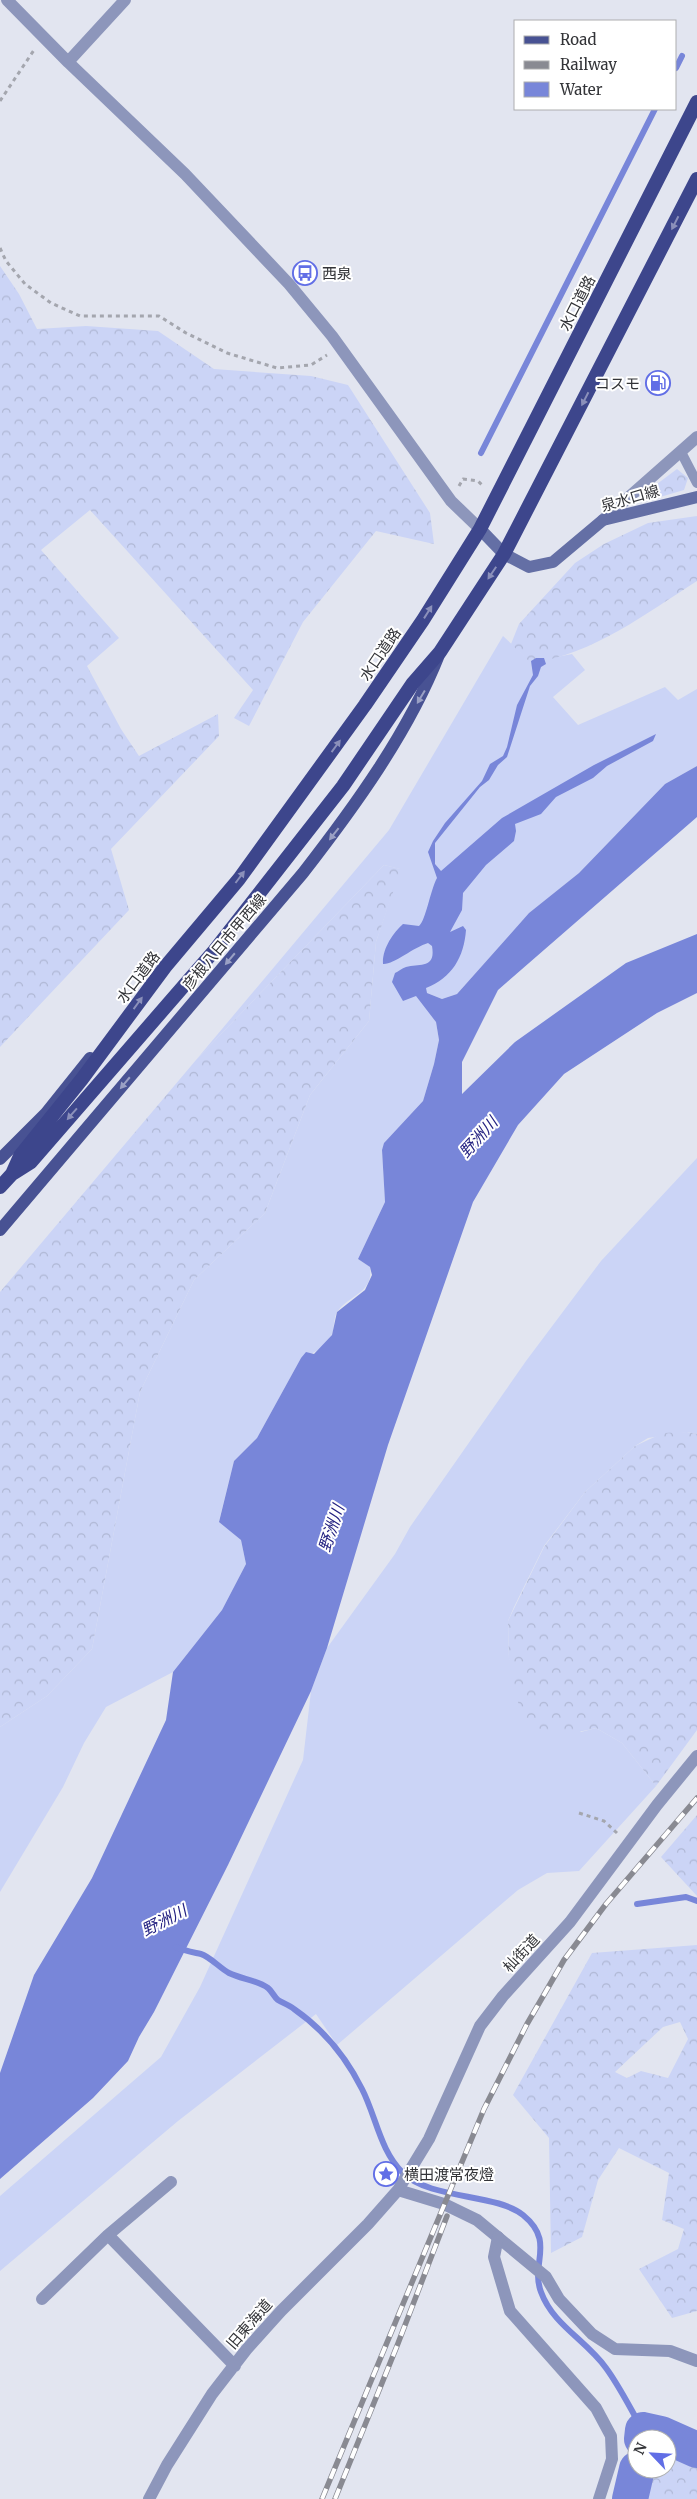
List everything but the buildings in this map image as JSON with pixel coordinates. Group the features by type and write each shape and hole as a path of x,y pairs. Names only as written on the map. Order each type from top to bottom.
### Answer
{"highway":[{"name":"水口道路","path":"12,1174 20,1156 109,1043 165,967 251,863 365,705 423,620 480,529 697,102"},
{"name":"水口道路","path":"0,1187 12,1174 32,1162 214,951 343,786 413,684 440,652 504,554 697,179"}],"main road":[{"name":"泉水口線","path":"480,529 504,554 529,567 553,562 604,520 697,497"},
{"name":"彦根八日市甲西線","path":"0,1230 297,880 350,813 425,690 440,652"},
{"path":"0,1159 46,1113 97,1049 109,1043"}],"street":[{"path":"7,0 68,62 185,174 288,284 340,347 451,502 480,529"},
{"path":"68,62 125,0"},
{"path":"604,520 697,437"},
{"name":"杣街道","path":"400,2186 429,2139 480,2026 503,1996 570,1922 697,1756"},
{"path":"42,2299 108,2235 171,2182"},
{"path":"400,2186 477,2220 530,2266 546,2277 558,2299 592,2334 615,2349 670,2350 697,2361"},
{"name":"旧東海道","path":"149,2499 166,2466 212,2394 246,2350 281,2311 368,2224 400,2186"},
{"path":"108,2235 235,2366"},
{"path":"498,2237 494,2257 510,2311 596,2408 611,2436 612,2459 599,2499"}],"lane":[{"path":"681,452 697,483"}],"path":[{"path":"0,101 43,37"},
{"path":"0,248 6,261 24,284 51,303 80,316 159,316 186,333 227,353 277,368 311,366 340,347"},
{"path":"458,488 463,479 478,481 483,486"},
{"path":"578,1813 604,1821 629,1843"}],"green space":[{"path":"0,266 19,294 37,329 86,326 158,331 214,369 311,376 348,385 430,513 434,544 376,531 303,622 249,726 234,718 253,690 90,510 41,550 119,638 87,666 121,729 139,756 218,714 219,736 111,849 129,910 0,1047"},
{"path":"677,469 688,478 684,490 660,497 657,484"},
{"path":"697,516 697,581 618,631 576,651 531,663 511,644 519,624 575,563 604,544 648,523"},
{"path":"503,636 531,662 572,654 585,670 553,697 578,725 665,687 678,700 697,689 697,766 665,784 579,873 529,913 457,994 442,999 427,993 436,1022 439,1040 423,1101 385,1142 382,1150 385,1202 358,1259 370,1267 368,1283 337,1312 333,1331 325,1345 301,1358 257,1438 234,1461 219,1521 241,1540 246,1564 222,1610 173,1672 106,1707 84,1743 63,1787 0,1892 0,1727 47,1696 92,1649 140,1392 194,1280 265,1213 310,1095 369,1021 376,942 400,869 384,865 196,1060 389,830"},
{"path":"384,865 401,869 376,942 369,1021 310,1095 265,1213 194,1280 140,1392 92,1649 47,1696 0,1727 0,1292 196,1060"},
{"path":"697,1158 697,1434 687,1432 648,1438 635,1446 585,1492 544,1546 508,1621 509,1659 581,1732 596,1728 622,1743 656,1786 579,1871 547,1873 518,1890 337,2045 316,2014 178,2121 0,2271 0,2196 161,2057 200,1987 303,1760 311,1691 327,1648 395,1554 410,1527 526,1361 601,1261"},
{"path":"687,1432 697,1434 697,1730 656,1786 622,1743 596,1728 567,1733 540,1729 522,1721 509,1659 508,1621 544,1547 585,1492 635,1446 663,1433"},
{"path":"697,1815 697,1896 661,1857"},
{"path":"697,1945 697,2311 672,2318 639,2269 678,2249 684,2229 662,2220 669,2173 619,2148 598,2180 582,2237 551,2253 549,2138 513,2095 592,1953","holes":["680,2022 688,2039 668,2078 641,2071 627,2078 615,2072 663,2027"]},
{"path":"697,2445 697,2499 633,2499 642,2479 677,2479 677,2455"}],"water":[{"name":"野洲川","path":"536,658 544,658 546,664 541,667 538,676 530,686 507,757 498,765 489,780 480,787 435,843 435,864 441,871 502,818 594,765 656,734 653,741 607,766 593,778 556,797 541,814 515,824 514,841 486,865 463,893 462,910 450,932 463,926 466,930 463,949 450,972 443,979 426,988 427,993 442,999 457,994 529,913 579,873 665,784 697,766 697,817 498,990 462,1062 462,1094 515,1042 626,963 697,934 697,993 657,1013 564,1074 518,1125 473,1202 388,1445 327,1648 311,1691 228,1865 128,2061 93,2098 0,2179 0,2073 34,1975 92,1878 166,1720 173,1672 222,1610 246,1564 241,1540 219,1522 234,1461 257,1438 301,1358 306,1352 314,1354 332,1335 337,1312 365,1290 372,1275 370,1267 358,1259 385,1202 382,1150 384,1143 423,1101 439,1040 436,1022 416,996 403,1001 392,982 395,973 403,968 429,962 433,953 432,946 428,943 387,964 383,964 384,953 392,937 403,924 419,926 421,923 437,878 428,852 445,823 482,781 490,764 503,756 517,705 533,675 531,661"}],"waterway":[{"path":"677,66 682,56"},
{"path":"481,453 654,110"},
{"path":"637,1904 686,1897 697,1901"},
{"path":"176,1947 204,1955 229,1973 264,1985 278,2000 315,2025 333,2044 356,2077 367,2099 384,2144 395,2164 403,2173 415,2182 430,2188 481,2199 511,2208 523,2215 533,2225 538,2234 540,2244 538,2281 546,2304 553,2314 606,2368 642,2429"},
{"path":"677,2441 697,2450"},
{"path":"630,2499 635,2479"}],"railway":[{"path":"322,2499 484,2109 527,2024 564,1960 606,1904 697,1798"},
{"path":"335,2499 447,2216"}],"place":[{"name":"西泉","path":"305,273"},
{"name":"コスモ","path":"658,383"},
{"name":"横田渡常夜燈","path":"386,2174"}]}
